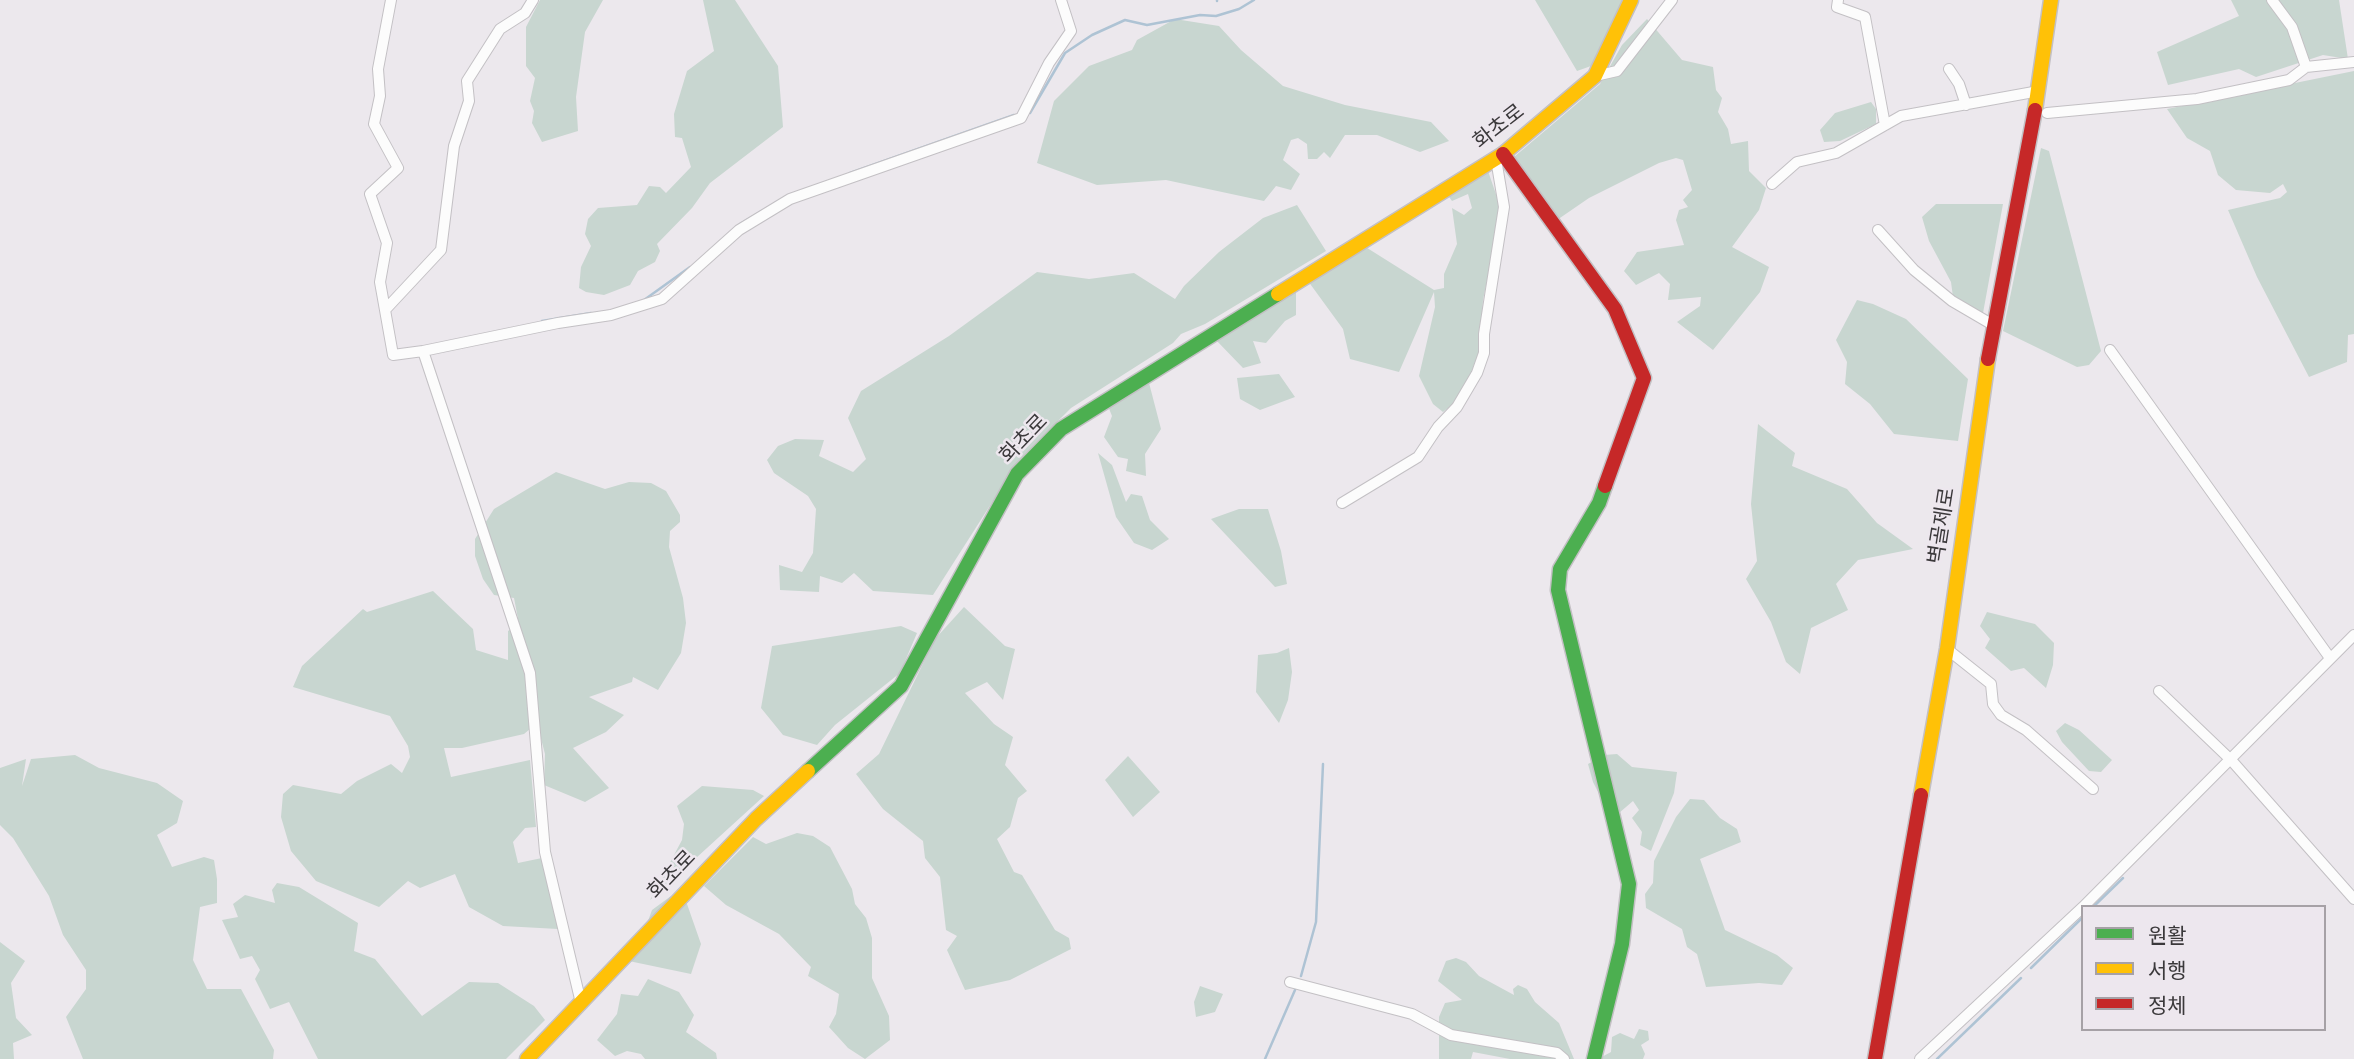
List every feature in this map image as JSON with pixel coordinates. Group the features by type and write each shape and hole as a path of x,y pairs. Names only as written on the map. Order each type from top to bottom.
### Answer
{"street":[{"path":"391,0 378,69 380,96 374,124 398,168 370,194 387,243 380,282 393,355 611,315 662,299 739,230 790,199 1021,118 1049,63 1072,32 1061,0"},
{"path":"385,310 442,250 454,146 470,101 467,81 500,29 525,13 533,0"},
{"name":"화초로","path":"527,1059 756,819 901,686 1017,474 1061,429 1352,245 1500,156 1595,76 1631,0"},
{"path":"1595,76 1617,71 1672,0"},
{"path":"1838,0 1838,7 1865,18 1885,125"},
{"name":"벽골제로","path":"1875,1059 1947,649 1993,325 2039,91 2051,0"},
{"path":"2272,0 2292,27 2306,67"},
{"path":"2047,113 2197,99 2289,80 2306,67 2354,62"},
{"path":"1949,69 1959,84 1966,105"},
{"path":"1772,184 1797,162 1836,153 1901,116 2039,91"},
{"path":"1342,503 1418,457 1438,427 1457,407 1477,373 1484,354 1484,334 1504,207 1500,156"},
{"path":"1500,156 1615,309 1644,378 1599,503 1560,569 1558,590 1629,884 1622,944 1594,1059"},
{"path":"1878,230 1914,270 1952,301 1993,325"},
{"path":"2109,350 2330,658"},
{"path":"423,351 530,673 545,852 580,1003"},
{"path":"2085,905 2232,761 2354,635"},
{"path":"1947,649 1967,667 1983,674 1991,684 1993,704 2001,715 2026,730 2093,789"},
{"path":"2159,691 2232,761 2354,899"},
{"path":"1920,1059 2081,909"},
{"path":"1290,982 1412,1014 1451,1035 1557,1053 1564,1059"}],"shaded area":[{"path":"540,0 603,0 585,32 576,97 578,131 542,142 532,123 534,111 530,101 535,78 526,66 526,27"},
{"path":"703,0 735,0 778,66 783,127 710,183 692,208 657,244 660,251 655,262 638,271 630,285 604,295 586,292 579,288 581,267 591,246 585,234 588,219 598,208 637,205 649,186 660,187 666,193 691,167 682,138 675,137 674,114 687,71 714,51"},
{"path":"1535,0 1623,0 1591,66 1577,71"},
{"path":"2231,0 2339,0 2348,59 2323,55 2256,77 2239,69 2168,85 2157,52 2239,16"},
{"path":"1175,19 1219,26 1241,50 1283,86 1345,105 1431,122 1449,141 1420,152 1377,135 1345,135 1330,158 1324,152 1317,159 1308,159 1307,144 1298,138 1291,140 1283,160 1300,174 1291,190 1276,186 1264,201 1166,180 1097,185 1037,163 1054,101 1089,66 1132,50 1137,40"},
{"path":"1647,19 1682,60 1713,67 1716,90 1722,98 1718,112 1728,129 1731,144 1748,141 1749,171 1766,188 1759,210 1732,247 1769,267 1760,292 1713,350 1677,322 1700,306 1701,297 1668,300 1670,284 1659,273 1636,285 1624,271 1637,252 1684,245 1676,220 1679,210 1688,207 1683,200 1692,190 1683,160 1676,158 1659,163 1589,198 1557,220 1514,157 1600,84 1622,45"},
{"path":"2354,71 2354,334 2348,335 2347,362 2309,377 2257,277 2228,210 2280,198 2287,192 2283,184 2270,193 2236,190 2218,175 2210,151 2187,138 2167,109"},
{"path":"1871,102 1876,109 1876,124 1840,141 1824,142 1820,130 1835,113"},
{"path":"2041,148 2049,151 2101,351 2089,365 2077,367 2003,331"},
{"path":"1488,171 1498,200 1499,221 1483,300 1480,348 1467,385 1453,404 1443,412 1433,404 1419,376 1435,307 1434,292 1399,372 1350,359 1343,329 1308,281 1364,246 1434,290 1444,288 1444,274 1457,244 1452,208 1464,215 1472,208 1468,194 1452,201 1447,194"},
{"path":"1936,204 2003,204 1983,313 1953,297 1951,282 1929,241 1922,217"},
{"path":"1297,205 1326,251 1205,324 1181,334 1173,343 1071,408 1019,460 933,595 873,591 854,573 842,583 820,576 819,592 780,590 779,565 802,572 813,553 816,509 808,496 774,473 767,460 778,446 795,439 824,440 819,456 853,472 866,459 848,418 861,391 949,336 1037,272 1089,279 1134,273 1175,299 1184,286 1219,252 1263,218"},
{"path":"1296,291 1296,315 1285,321 1266,343 1253,341 1261,363 1243,368 1215,339"},
{"path":"1857,300 1906,319 1968,379 1958,441 1894,434 1870,404 1845,384 1847,362 1836,340"},
{"path":"1279,374 1295,397 1260,410 1240,399 1237,378"},
{"path":"1148,379 1161,429 1145,454 1146,476 1126,471 1128,459 1118,457 1104,437 1112,416 1108,406"},
{"path":"1758,424 1795,453 1792,466 1847,489 1877,523 1913,549 1858,560 1836,584 1848,610 1811,628 1800,674 1786,662 1771,622 1746,579 1757,561 1751,504"},
{"path":"1098,453 1112,465 1126,502 1131,494 1142,496 1150,520 1169,539 1152,550 1134,543 1116,517"},
{"path":"556,472 605,489 629,482 651,483 666,491 680,515 680,522 670,531 669,547 683,598 686,623 681,653 658,690 633,677 632,682 589,697 624,715 606,732 573,748 609,788 585,802 544,785 545,754 537,723 524,734 462,748 444,748 451,777 530,760 536,827 525,828 513,842 518,863 542,858 558,929 503,926 469,907 455,874 420,888 408,881 379,907 316,881 291,851 281,817 283,794 293,785 341,794 357,781 391,764 402,773 410,757 408,746 390,716 293,687 302,666 363,609 367,612 433,591 473,629 476,650 508,660 508,631 519,624 514,598 494,595 483,579 475,556 475,539 494,509"},
{"path":"1239,509 1268,509 1281,551 1287,584 1275,587 1211,519"},
{"path":"964,607 1005,646 1015,649 1003,700 987,682 965,693 994,724 1013,737 1005,765 1027,791 1018,798 1010,827 997,839 1014,872 1022,875 1055,930 1069,938 1071,949 1010,980 965,990 947,950 957,936 946,930 940,877 925,858 923,841 883,809 856,774 879,754 935,639"},
{"path":"1987,612 2035,624 2054,643 2053,665 2046,688 2024,668 2011,671 1985,648 1990,639 1980,626"},
{"path":"901,626 917,633 900,673 835,725 817,745 783,735 761,708 772,646"},
{"path":"1289,648 1292,672 1288,700 1279,723 1256,692 1258,655 1277,653"},
{"path":"2065,723 2079,730 2112,760 2101,772 2089,771 2062,742 2056,731"},
{"path":"1617,754 1632,767 1677,772 1674,793 1651,851 1640,845 1642,832 1632,818 1639,810 1633,801 1619,813 1603,802 1593,782 1588,764 1604,755"},
{"path":"75,755 99,768 157,783 183,801 177,823 157,835 172,867 204,857 214,860 217,879 217,903 200,907 193,960 207,989 241,989 274,1050 273,1059 83,1059 66,1017 86,989 86,970 63,935 49,896 13,838 0,825 0,768 26,759 22,786 31,759"},
{"path":"1128,756 1160,792 1133,817 1105,780"},
{"path":"702,786 753,790 764,796 650,900 682,840 684,824 677,806"},
{"path":"1690,799 1704,800 1720,818 1737,829 1741,842 1700,859 1725,930 1777,955 1793,968 1782,985 1759,983 1706,987 1697,954 1687,947 1682,929 1646,908 1645,894 1653,883 1654,861 1676,817"},
{"path":"797,833 813,836 830,847 852,889 855,904 866,918 872,938 872,978 889,1016 890,1040 865,1059 848,1048 829,1027 836,1014 839,994 808,976 811,967 779,934 726,905 704,886 753,837 766,844"},
{"path":"277,883 299,887 358,923 354,951 375,959 422,1016 469,982 498,983 534,1006 545,1020 506,1059 318,1059 289,1002 270,1009 255,979 260,970 252,956 240,959 222,920 238,917 233,904 245,895 275,903 272,890"},
{"path":"671,896 687,904 701,944 691,974 624,960 652,931 648,921 652,910"},
{"path":"0,942 25,961 11,983 16,1018 32,1035 13,1043 14,1059 0,1059"},
{"path":"1456,958 1466,962 1479,976 1514,995 1513,989 1518,985 1527,989 1535,1002 1559,1023 1574,1059 1510,1059 1473,1052 1471,1059 1439,1059 1439,1017 1445,1003 1462,1000 1438,981 1446,961"},
{"path":"648,979 679,992 694,1015 686,1032 716,1053 717,1059 645,1059 641,1054 627,1051 615,1056 597,1040 617,1014 621,994 638,996"},
{"path":"1200,986 1223,994 1215,1012 1196,1017 1194,1002"},
{"path":"1639,1029 1648,1031 1649,1040 1641,1045 1645,1054 1643,1059 1598,1059 1611,1052 1612,1037 1620,1033 1634,1039"}],"waterway":[{"path":"1030,113 1065,53 1092,35 1125,20 1147,25 1200,15 1216,16 1239,9 1254,0"},
{"path":"850,173 1014,115"},
{"path":"740,224 782,199"},
{"path":"644,300 690,267"},
{"path":"542,321 591,313"},
{"path":"1301,976 1316,922 1323,764"},
{"path":"2095,905 2123,878"},
{"path":"2031,968 2081,919"},
{"path":"1937,1059 2021,978"},
{"path":"1265,1059 1295,990"}],"traffic: fast":[{"path":"808,771 901,686 1017,474 1061,429 1278,294"},
{"path":"1594,1059 1622,944 1629,884 1558,590 1560,569 1599,503 1605,486"}],"traffic: slow":[{"path":"1278,294 1503,154 1595,76 1631,0"},
{"path":"2035,110 2051,0"},
{"path":"1921,795 1947,649 1988,359"},
{"path":"527,1059 756,819 808,771"}],"traffic: jam":[{"path":"1988,359 2035,110"},
{"path":"1503,154 1615,309 1644,378 1605,486"},
{"path":"1875,1059 1921,795"}]}
